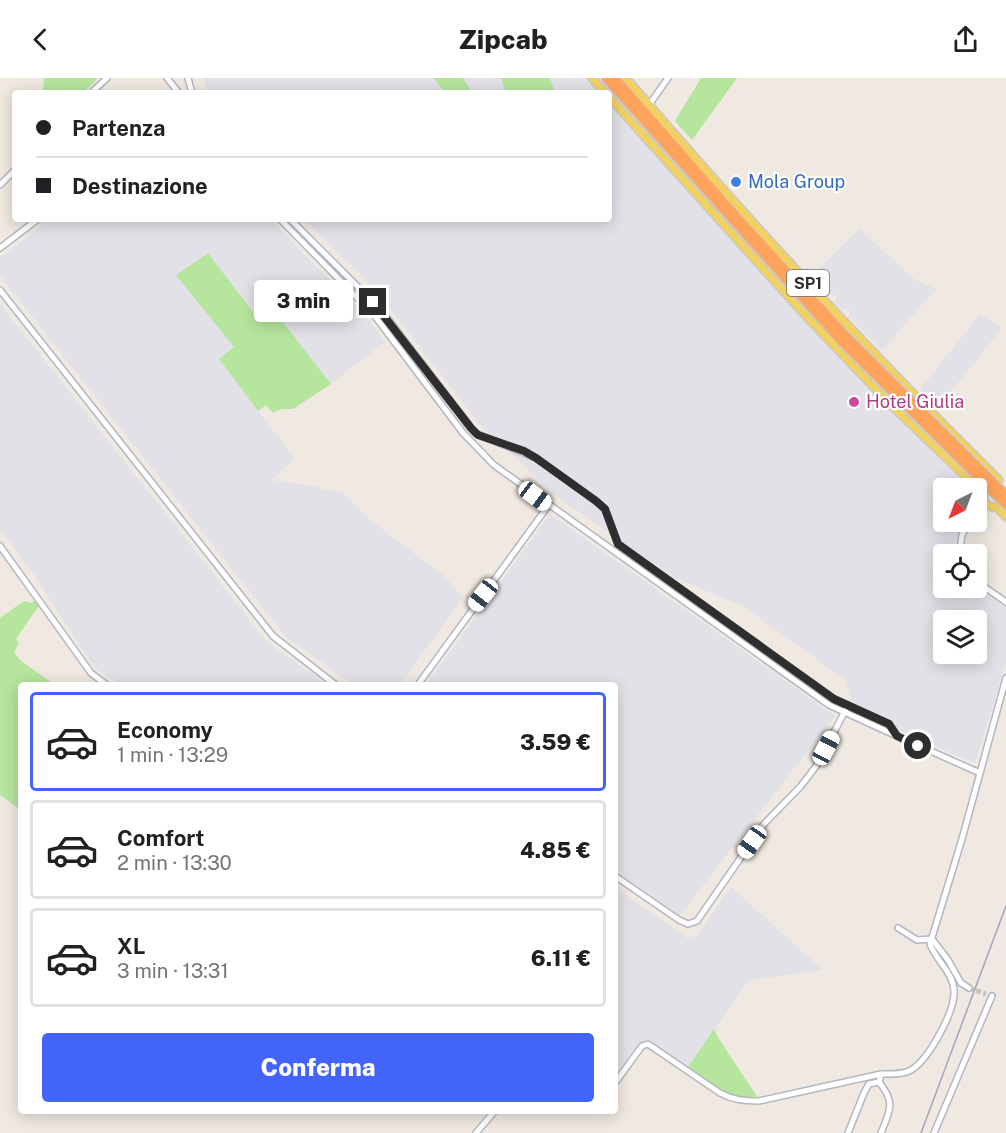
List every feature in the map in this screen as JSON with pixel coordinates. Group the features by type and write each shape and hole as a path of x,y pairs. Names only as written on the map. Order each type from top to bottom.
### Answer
{"highway":[{"path":"605,78 732,221 1001,506"},
{"path":"615,78 845,340 1006,495"}],"main road":[{"path":"591,78 602,90"},
{"name":"SP1","path":"626,78 849,328 906,389 1000,481"},
{"name":"SP1","path":"612,100 805,315 891,405 968,478"},
{"path":"1001,506 1006,517"}],"street":[{"path":"94,90 107,78"},
{"path":"167,78 177,90"},
{"path":"650,105 668,78"},
{"path":"0,185 12,173"},
{"path":"0,248 34,222"},
{"path":"283,222 374,315 463,433 484,456 548,506 844,714 980,773"},
{"path":"293,222 381,310 475,433 524,451 596,501 605,509 618,544 834,699 889,724 897,736"},
{"path":"0,290 273,636 332,682"},
{"path":"420,682 548,506"},
{"path":"0,546 87,668 103,682"},
{"path":"987,589 1006,602"},
{"path":"618,1079 642,1046 648,1044 720,1093 744,1101 759,1101 881,1074 911,1071 936,1042 945,1024 955,993 948,973 932,951 930,944 1006,678"},
{"path":"618,878 679,921 688,924 697,921 764,824 801,786 817,765 848,705"},
{"path":"898,928 917,940 932,939"},
{"path":"932,939 948,960 961,983 969,988"},
{"path":"934,1133 992,996"},
{"path":"879,1082 881,1074"},
{"path":"848,1133 869,1084 879,1082"},
{"path":"879,1082 888,1093 891,1106 881,1133"},
{"path":"476,1133 493,1114"}],"shaded area":[{"path":"204,78 434,78 443,90 206,90"},
{"path":"463,78 501,78 505,90 471,90"},
{"path":"550,78 584,78 595,90 554,90"},
{"path":"612,107 816,334 959,478 933,478 933,532 959,532 954,544 933,544 933,598 987,598 987,593 1006,607 1006,663 975,763 897,730 891,721 853,704 846,680 743,606 675,578 556,496 480,425 375,289 307,222 612,222"},
{"path":"46,222 273,222 368,319 385,342 331,384 270,307 258,317 208,253 177,275 234,347 219,359 295,459 271,480 342,492 369,519 444,576 463,597 402,682 350,682 286,637 0,276 0,258"},
{"path":"859,229 914,279 936,289 883,349 848,316 850,312 848,308 842,310 835,303 837,297 834,294 830,296 812,276"},
{"path":"0,304 267,642 323,682 117,682 94,668 35,576 0,529"},
{"path":"980,314 1002,328 938,408 920,390"},
{"path":"550,514 835,716 680,915 618,873 618,682 428,682"},
{"path":"731,887 823,970 749,980 688,1067 649,1040 644,1040 618,1076 618,889 687,938 698,935"}],"green space":[{"path":"44,78 98,78 86,90 43,90"},
{"path":"434,78 463,78 471,90 443,90"},
{"path":"501,78 550,78 554,90 505,90"},
{"path":"701,78 737,78 692,140 675,121"},
{"path":"208,253 257,317 271,307 331,384 293,409 282,409 273,413 266,405 258,411 219,359 234,347 176,275"},
{"path":"36,600 40,604 16,639 19,642 14,652 20,660 51,682 18,682 18,808 0,795 0,618 24,601 31,603"},
{"path":"714,1029 758,1098 729,1094 688,1067"}],"tunnel":[{"path":"969,988 986,994"}],"railway":[{"path":"921,1133 1006,906"}],"place":[{"name":"Mola Group","path":"736,182"},
{"name":"Hotel Giulia","path":"854,402"}],"route":[{"path":"373,302 475,433 524,451 536,458 605,509 618,544 834,699 889,724 897,736 918,746"}]}
